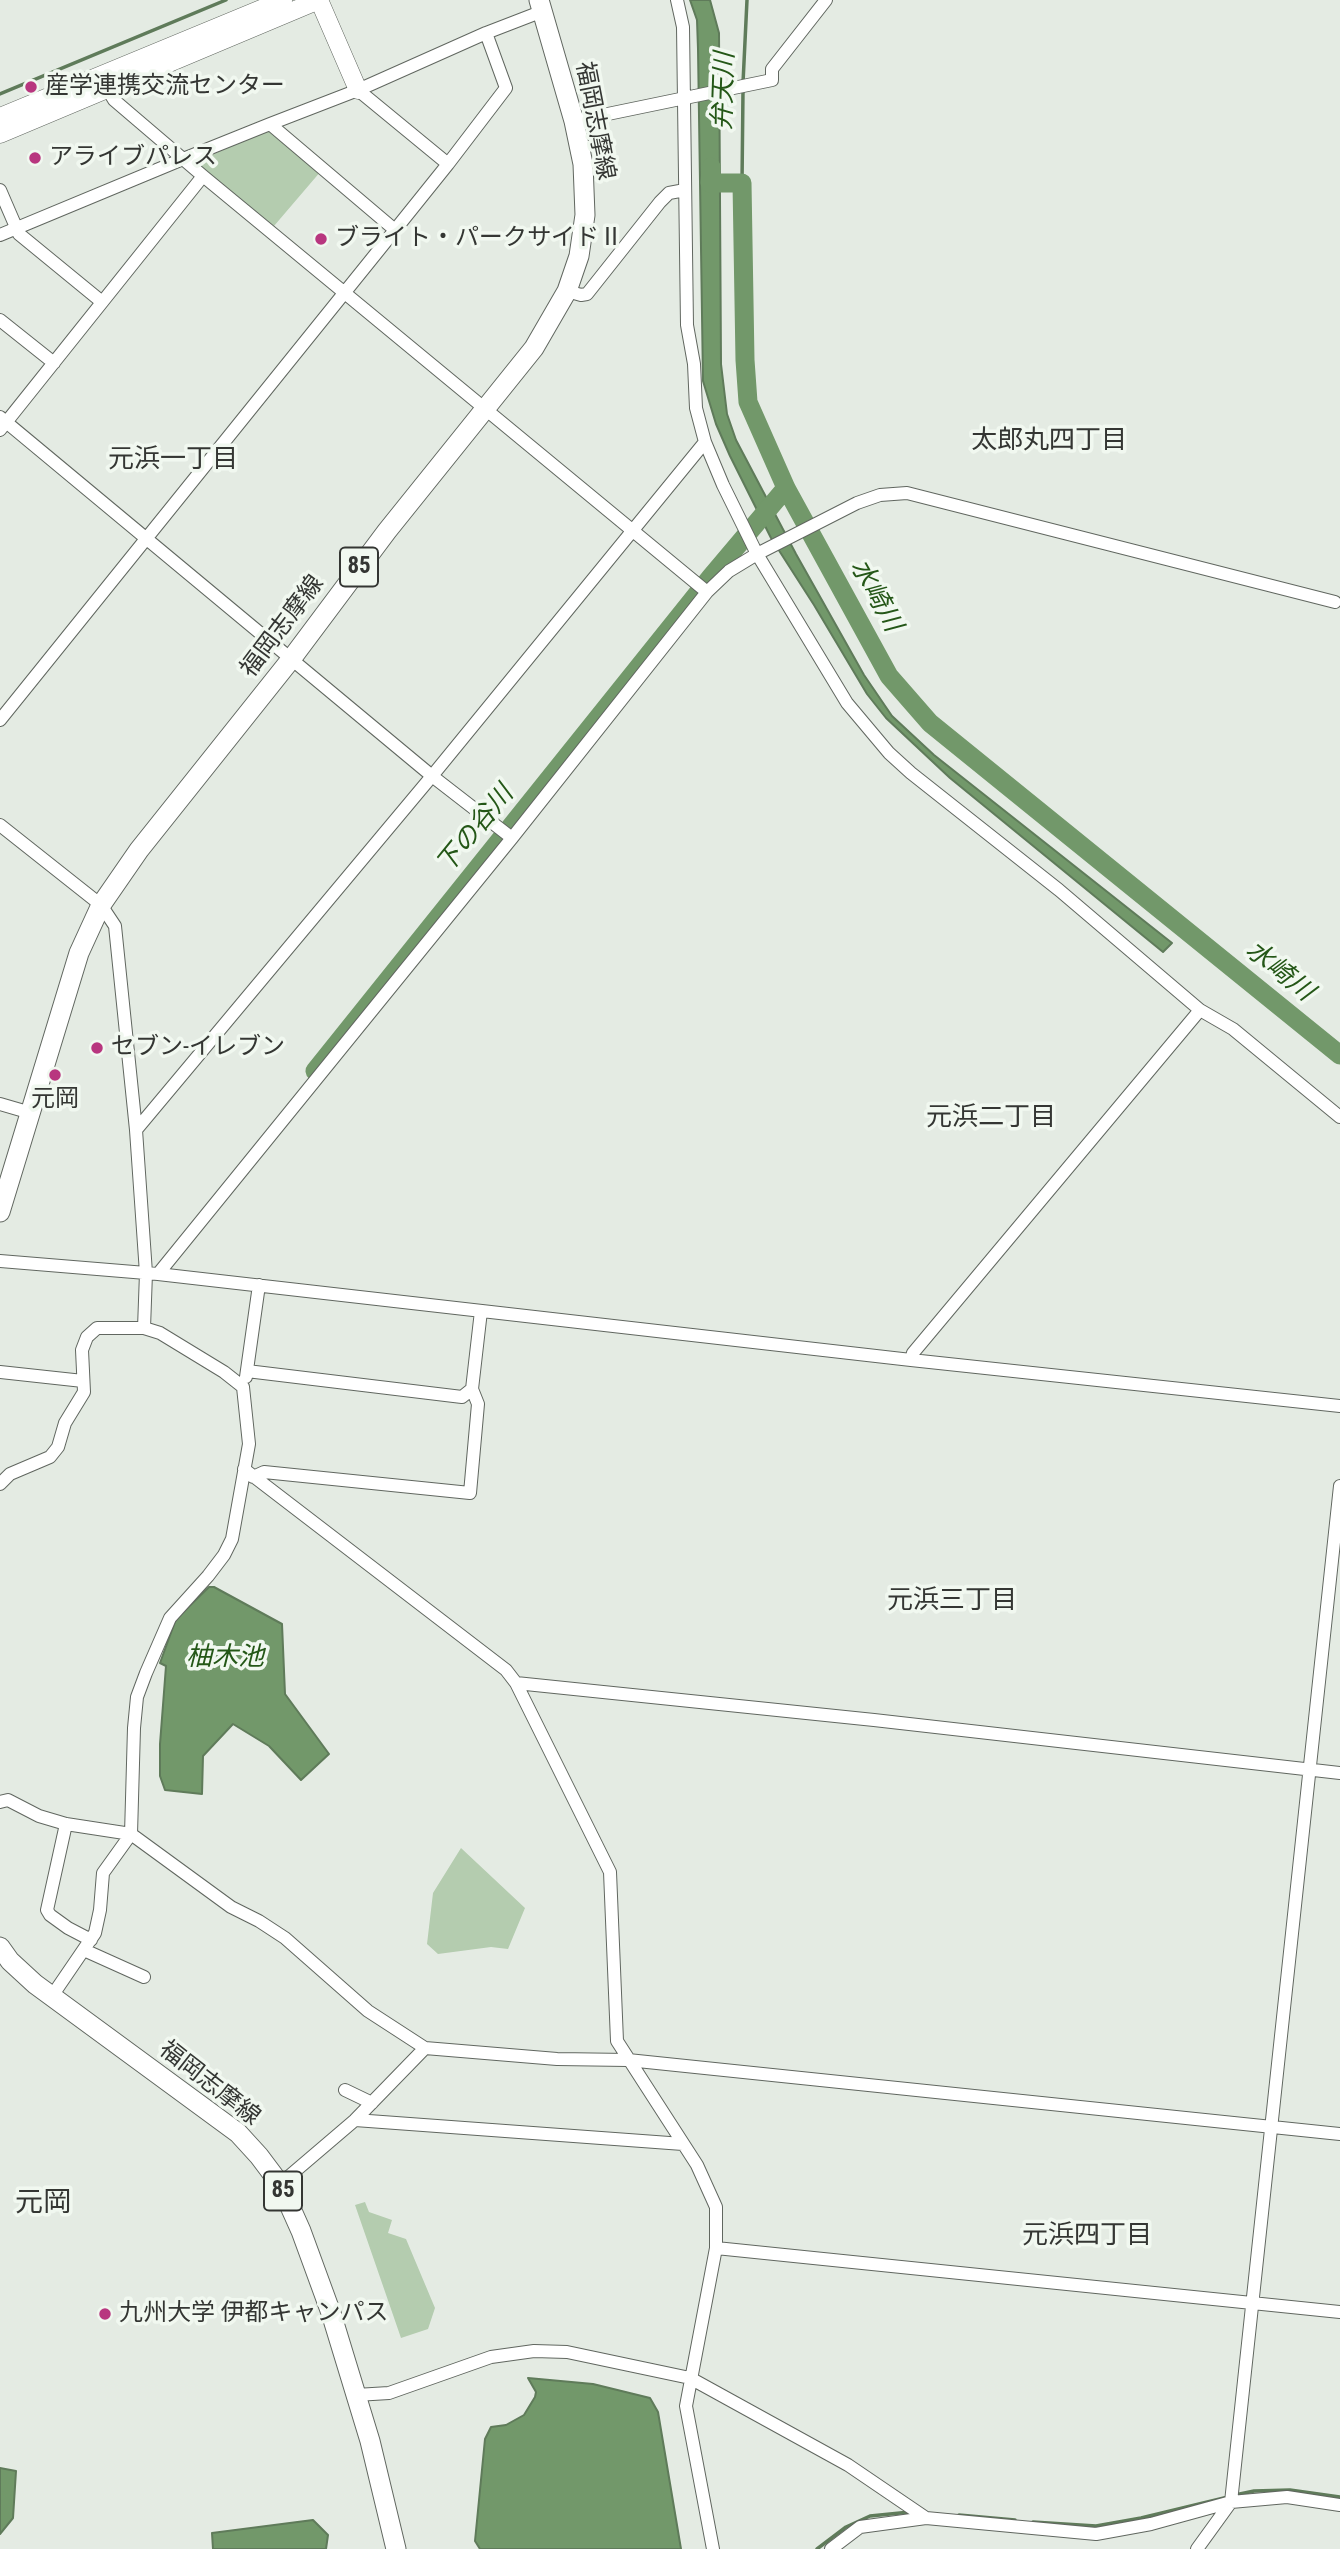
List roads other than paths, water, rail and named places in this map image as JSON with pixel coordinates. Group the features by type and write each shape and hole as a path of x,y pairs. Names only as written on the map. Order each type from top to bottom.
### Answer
{"main road":[{"path":"0,117 284,3 319,0 358,90"},
{"path":"0,134 108,90 284,3"},
{"name":"福岡志摩線","path":"0,1212 79,953 101,905 138,850 534,348 567,291 579,257 585,215 583,164 574,121 541,6"},
{"name":"福岡志摩線","path":"2,1951 23,1974 238,2133 260,2156 280,2185 301,2231 331,2313 370,2441 396,2549"}],"street":[{"path":"677,0 682,27 687,325 694,364 696,408 705,442 743,527 847,704 879,743 911,773 1059,890 1200,1010 1233,1029 1340,1117"},
{"path":"574,121 772,80 772,69 826,0"},
{"path":"0,235 358,90 541,6"},
{"path":"0,720 347,292 506,88 486,33"},
{"path":"108,90 114,100 203,176 704,589"},
{"path":"358,90 448,164"},
{"path":"270,124 395,230"},
{"path":"203,176 54,363 2,423 506,834"},
{"path":"0,190 19,234 102,302"},
{"path":"567,291 587,294 660,202 669,193 685,190"},
{"path":"0,320 54,363"},
{"path":"136,1130 432,776 705,442"},
{"path":"152,1273 704,589 760,552 857,503 880,495 907,493 1335,602"},
{"path":"0,825 101,905 115,926 152,1273 144,1328"},
{"path":"911,1360 913,1353 1200,1010"},
{"path":"0,1104 31,1113"},
{"path":"0,1261 152,1273 1340,1406"},
{"path":"52,1996 88,1945 100,1910 103,1873 131,1834 137,1697 170,1618 208,1576 232,1539 249,1473 243,1387 259,1285"},
{"path":"249,1473 264,1472 470,1493 478,1404 472,1389 481,1311"},
{"path":"0,1484 10,1474 50,1457 58,1447 65,1423 83,1392 82,1350 87,1337 97,1328 144,1328 160,1333 224,1372 243,1387"},
{"path":"0,1371 83,1381"},
{"path":"247,1371 462,1397 472,1389"},
{"path":"249,1473 506,1670 516,1684 610,1872 617,2041 698,2165 716,2207 716,2248 686,2406 713,2549"},
{"path":"1197,2549 1231,2498 1340,1486"},
{"path":"516,1684 874,1720 1340,1773"},
{"path":"0,1801 8,1800 39,1816 65,1824 131,1834 231,1907 285,1938 368,2011 425,2048 556,2059 628,2060 1340,2134"},
{"path":"65,1824 47,1910 88,1945 144,1977"},
{"path":"280,2185 355,2120 425,2048"},
{"path":"345,2090 372,2103"},
{"path":"355,2120 684,2144"},
{"path":"716,2248 1340,2312"},
{"path":"356,2395 389,2393 491,2357 534,2351 567,2352 690,2378 848,2465 926,2518"},
{"path":"831,2549 860,2528 926,2518 1096,2534 1151,2524 1231,2498 1287,2497 1340,2505"}],"water":[{"path":"690,0 710,0 719,33 721,364 727,414 736,440 864,675 892,716 934,755 1172,943 1163,952 950,778 886,718 867,694 771,538 730,456 716,424 703,381 698,49 697,20"},
{"name":"柚木池","path":"209,1587 214,1587 282,1624 285,1694 329,1754 301,1780 269,1746 233,1724 203,1756 202,1794 165,1790 160,1776 160,1744 166,1666 160,1663 176,1619"},
{"path":"528,2378 593,2384 650,2398 658,2412 681,2549 480,2549 475,2541 485,2439 491,2427 506,2425 524,2415 536,2392"},
{"path":"0,2468 16,2471 13,2518 0,2534"},
{"path":"313,2520 328,2535 326,2549 213,2549 212,2533"}],"waterway":[{"path":"0,94 226,0"},
{"name":"弁天川","path":"743,83 747,0"},
{"name":"弁天川","path":"742,183 743,91"},
{"name":"水崎川","path":"711,167 710,183 742,183 748,402 786,488 889,676 930,723 1340,1055"},
{"name":"下の谷川","path":"315,1071 710,578 786,488"},
{"path":"1235,2495 1254,2491 1290,2490 1340,2497"},
{"path":"1033,2522 1096,2526 1228,2497"},
{"path":"817,2549 846,2527 870,2516 910,2512"},
{"path":"959,2515 1015,2520"}],"place":[{"name":"産学連携交流センター","path":"31,87"},
{"name":"アライブパレス","path":"35,158"},
{"name":"ブライト・パークサイドⅡ","path":"321,239"},
{"name":"セブン-イレブン","path":"97,1048"},
{"name":"元岡","path":"55,1075"},
{"name":"九州大学 伊都キャンパス","path":"105,2314"}],"district":[{"name":"太郎丸四丁目","path":"1049,441"},
{"name":"元浜一丁目","path":"173,460"},
{"name":"元浜二丁目","path":"991,1118"},
{"name":"元浜三丁目","path":"952,1601"},
{"name":"元岡","path":"43,2204"},
{"name":"元浜四丁目","path":"1087,2236"}]}
